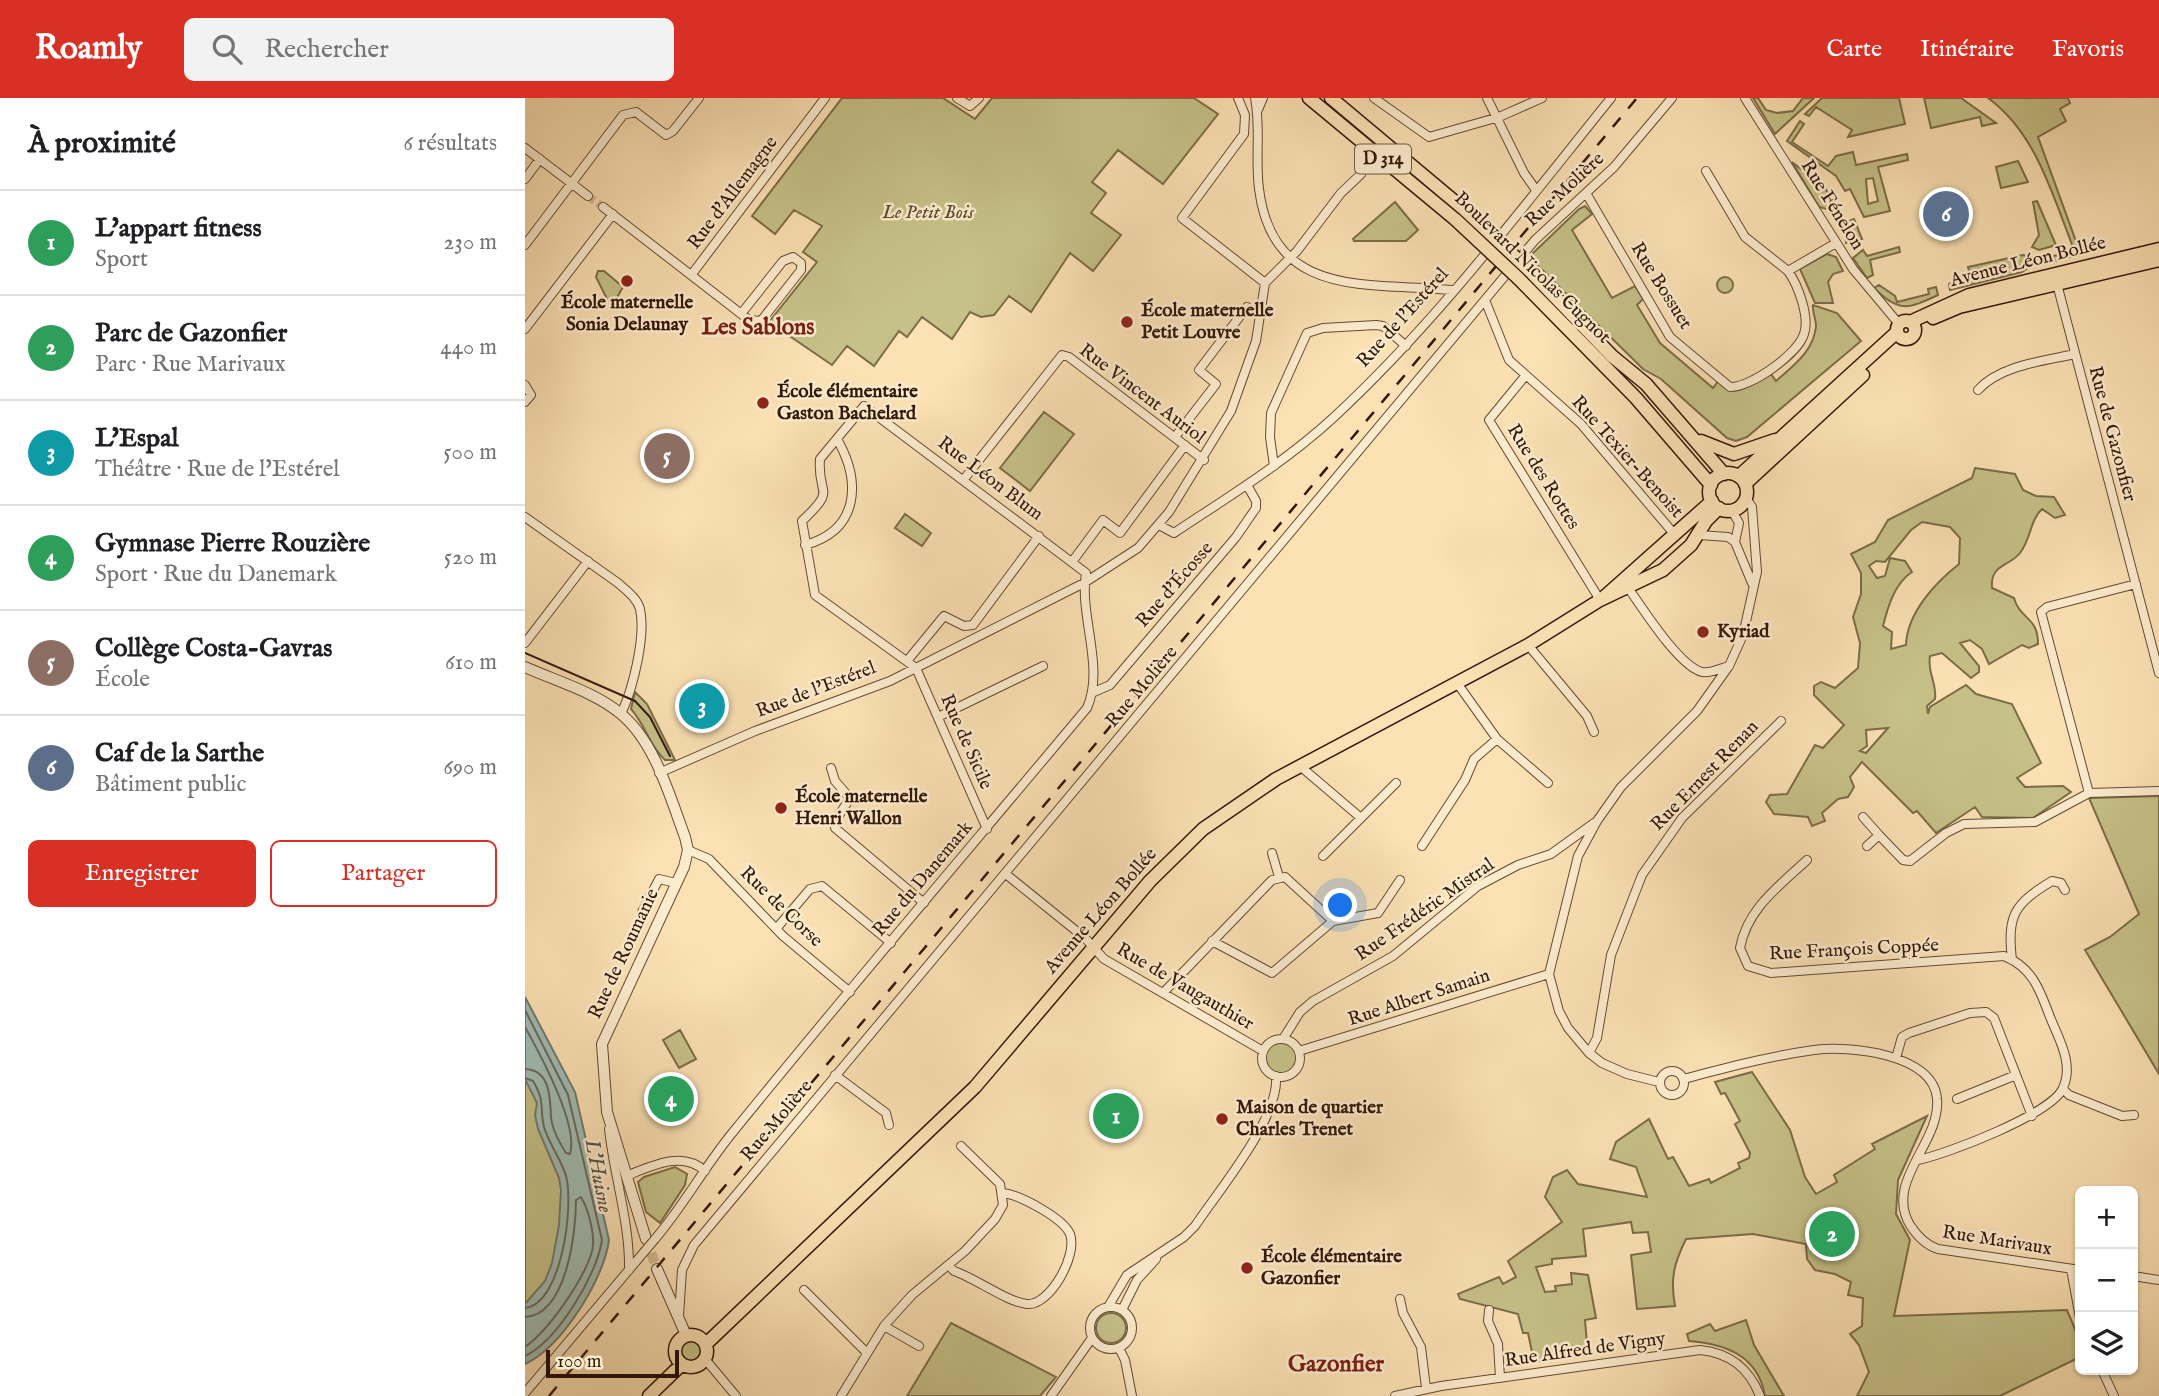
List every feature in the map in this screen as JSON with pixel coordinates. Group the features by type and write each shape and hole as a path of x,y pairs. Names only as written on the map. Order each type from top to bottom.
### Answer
{"main road":[{"name":"Boulevard Nicolas Cugnot","path":"1309,98 1461,216"},
{"name":"Boulevard Nicolas Cugnot","path":"1331,98 1612,356 1646,384 1724,474"},
{"name":"Avenue Léon Bollée","path":"1742,480 1782,437 1904,329 1969,295 2159,249"},
{"name":"Avenue Léon Bollée","path":"1742,480 1904,329 1959,307 2159,260"},
{"name":"Boulevard Nicolas Cugnot","path":"1523,273 1710,485"},
{"name":"Avenue Léon Bollée","path":"1693,438 1734,454 1782,437"},
{"path":"1721,507 1710,485 1724,474 1742,480 1746,498"},
{"name":"Avenue Léon Bollée","path":"1600,600 1615,584 1675,535 1721,507 1742,505 1746,498"},
{"name":"Avenue Léon Bollée","path":"706,1344 975,1087 1150,881 1203,829 1238,803 1300,766 1528,645 1600,600 1629,589 1663,570 1699,535 1706,521 1721,507"},
{"path":"686,1335 697,1335 706,1344 705,1359 692,1367 683,1364 676,1357 675,1347 686,1335"},
{"path":"649,1396 683,1364"}],"street":[{"path":"525,245 623,115 636,112 666,135 673,131 699,98"},
{"name":"Rue d'Allemagne","path":"692,274 825,98"},
{"path":"957,98 970,106 979,98"},
{"path":"1238,98 1245,114 1244,134 1182,218 1265,283 1290,258 1341,193 1361,174"},
{"path":"1255,98 1261,204 1271,234 1290,258 1311,271 1344,284 1452,290"},
{"path":"1257,112 1263,98"},
{"path":"1374,98 1429,138 1499,117 1542,98"},
{"path":"1487,98 1499,117 1524,173 1536,190"},
{"name":"Rue de l'Estérel","path":"1187,525 1274,466 1332,419 1406,346 1611,98"},
{"name":"Rue Molière","path":"680,1319 680,1283 685,1261 694,1245 1535,240 1614,167 1672,98"},
{"name":"Rue Fénelon","path":"1745,98 1836,243 1864,283 1904,329"},
{"path":"525,148 589,196"},
{"path":"525,179 540,159"},
{"path":"1706,171 1745,237 1788,271 1836,243"},
{"name":"Rue Bossuet","path":"1586,193 1670,337 1730,387 1746,385 1759,377 1795,347 1804,335 1796,281 1788,271"},
{"path":"603,207 692,274 741,314 749,320 761,321 801,270 800,263 793,257 783,261 741,314"},
{"path":"525,329 613,214"},
{"name":"Rue de l'Estérel","path":"659,774 755,731 860,694 916,668 1105,572 1138,548 1165,517 1203,460 1244,379 1256,341 1265,283"},
{"name":"Rue de Gazonfier","path":"2057,284 2159,673"},
{"name":"Rue Texier-Benoist","path":"1485,300 1509,360 1581,424 1675,535"},
{"path":"1175,437 1216,384 1199,370 1247,307"},
{"path":"1274,466 1270,438 1271,413 1307,333 1323,328 1376,325 1383,326 1406,346"},
{"path":"1978,390 1986,381 2005,372 2075,354"},
{"name":"Rue Vincent Auriol","path":"964,479 1062,355 1069,357 1203,460"},
{"name":"Rue des Rottes","path":"1526,375 1489,420 1600,600"},
{"path":"525,385 531,395 525,402"},
{"name":"Rue Léon Blum","path":"837,439 865,406 1086,573 1084,583"},
{"path":"805,545 828,535 846,517 851,502 853,479 837,439 820,459 824,492 819,506 802,521 805,545 815,595 916,668"},
{"path":"1072,562 1103,520 1120,533 1185,445"},
{"name":"Rue d'Écosse","path":"1094,692 1110,685 1236,537 1255,508 1256,500 1247,485"},
{"path":"1659,1082 1627,1074 1602,1063 1589,1053 1563,1019 1549,974 1579,856 1597,821 1621,787 1697,711 1729,666 1743,635 1752,583 1757,572 1752,507 1746,498"},
{"path":"1721,507 1738,523 1735,542 1752,583"},
{"path":"525,517 631,594 639,609 634,685 621,714"},
{"path":"1165,517 1176,525 1187,525"},
{"path":"1159,525 1170,533 1187,525"},
{"path":"1699,535 1728,537 1735,542"},
{"path":"907,661 944,616 964,626 973,625 1039,536"},
{"path":"525,643 588,561"},
{"path":"1084,583 1082,596 1094,692"},
{"path":"2089,793 2041,611 2047,607 2136,584"},
{"path":"1629,589 1644,612 1689,665 1701,672 1729,666"},
{"path":"1528,645 1587,716 1594,732"},
{"path":"938,717 1044,666"},
{"path":"525,667 601,701 621,714 644,740 688,850"},
{"name":"Rue de Sicile","path":"916,668 986,829"},
{"path":"1457,682 1497,739 1548,783"},
{"name":"Rue du Danemark","path":"525,1393 644,1252 649,1237 705,1171 731,1134 1087,708 1094,692"},
{"name":"Rue Ernest Renan","path":"1589,1053 1597,1038 1611,955 1641,875 1682,818 1781,720"},
{"path":"1422,846 1452,801 1474,759 1497,739"},
{"path":"1300,766 1361,818"},
{"path":"831,768 835,781 850,797 836,820 835,828 924,903"},
{"path":"1324,856 1396,783"},
{"path":"1863,817 1903,860 1910,861 1947,833 1964,824 2035,822 2089,793 2159,792"},
{"name":"Rue Frédéric Mistral","path":"1283,1039 1300,1012 1393,957 1478,886 1509,869 1551,853 1597,821"},
{"path":"1867,846 1879,835"},
{"name":"Rue de Roumanie","path":"649,1237 626,1176 607,1112 602,1044 676,883 688,850"},
{"name":"Rue de Corse","path":"688,850 709,859 776,929 850,992"},
{"path":"1272,853 1279,877"},
{"name":"Rue François Coppée","path":"1807,860 1762,902 1750,919 1740,948 1748,966 1771,973 2004,956 2012,960"},
{"name":"Rue de Vaugauthier","path":"1007,874 1104,959 1263,1051"},
{"path":"1163,993 1272,880 1279,877 1285,877 1333,921"},
{"path":"642,912 656,882 662,879 676,883"},
{"path":"1212,941 1272,973 1333,921 1378,913 1400,880"},
{"path":"1918,1160 1938,1156 2032,1116 2050,1105 2063,1089 2067,1059 2039,987 2019,962 2012,960 2009,931 2016,907 2052,881 2061,883 2066,890"},
{"path":"776,929 810,889 822,886 891,943"},
{"name":"Rue Albert Samain","path":"1299,1051 1549,974"},
{"path":"1896,1058 1902,1037 1909,1032 1970,1013 1986,1012 1994,1018 2032,1116"},
{"path":"1283,1039 1292,1042 1299,1051 1300,1058 1295,1070 1285,1076 1276,1076 1264,1067 1263,1051 1272,1041 1283,1039"},
{"name":"Rue Marivaux","path":"1683,1079 1816,1050 1896,1058 1918,1066 1927,1075 1937,1097 1937,1113 1904,1190 1904,1210 1912,1228 1930,1246 2075,1269"},
{"path":"1670,1071 1678,1072 1683,1079 1681,1091 1675,1095 1663,1092 1659,1082 1663,1074 1670,1071"},
{"path":"835,1075 886,1113 889,1125"},
{"path":"1957,1098 2016,1075"},
{"path":"1051,1396 1092,1338 1092,1317 1108,1307 1127,1275 1163,1252 1195,1226 1256,1134 1274,1101 1276,1076"},
{"path":"2063,1089 2069,1095 2122,1116 2134,1115"},
{"path":"607,1112 615,1180 629,1240 629,1270"},
{"path":"841,1396 884,1326 912,1295 965,1251 995,1219 1003,1205 1000,1184 961,1146"},
{"path":"626,1176 679,1159 692,1161 705,1171"},
{"path":"948,1265 954,1271 1023,1304 1039,1302 1046,1298 1072,1256 1069,1232 1062,1223 1016,1195 1003,1193"},
{"path":"1122,1310 1137,1280 1163,1252"},
{"path":"657,1269 686,1335"},
{"path":"2138,1277 2159,1280"},
{"path":"804,1290 867,1353"},
{"path":"1400,1299 1403,1312 1421,1348 1426,1388"},
{"path":"1092,1338 1103,1348 1119,1348 1130,1338 1133,1328 1122,1310 1108,1307"},
{"path":"1489,1310 1488,1321 1498,1344 1500,1378"},
{"path":"884,1326 919,1346"},
{"path":"1119,1348 1125,1360 1132,1396"},
{"name":"Rue Alfred de Vigny","path":"1395,1396 1426,1388 1700,1350 1714,1351 1737,1362 1751,1377 1760,1396"},
{"path":"705,1359 736,1396"},
{"path":"2104,1375 2114,1396"},
{"path":"1441,1386 1441,1396"}],"green space":[{"name":"Le Petit Bois","path":"842,98 943,98 975,119 992,98 1194,98 1218,114 1163,184 1118,150 1092,182 1106,193 1091,213 1121,235 1093,271 1070,253 1031,312 1009,296 994,315 981,317 970,312 952,339 922,317 907,337 899,331 874,366 847,346 832,365 769,322 817,262 803,252 822,226 794,210 775,234 752,216"},
{"path":"1753,98 1758,98 1766,110 1777,113 1793,111 1803,98 1814,98 1775,134"},
{"path":"1822,98 1899,98 1905,124 1848,137 1852,130 1816,107 1809,116 1805,114"},
{"path":"1924,98 1961,98 1996,123 1982,126 1980,117 1931,128"},
{"path":"1988,98 2068,98 2070,103 2060,109 2066,121 2038,137 2081,255 2070,257 2067,249 2073,247 2050,186 2030,147 2005,112"},
{"path":"1800,121 1804,124 1792,142 1828,166 1836,156 1853,152 1856,165 1907,154 1908,160 1878,167 1890,211 1864,217 1850,189 1845,191 1836,176 1787,141","holes":["1873,178 1878,201 1868,204 1866,179"]},
{"path":"2018,161 2028,182 2001,188 1996,167"},
{"path":"1792,162 1825,188 1844,223 1854,219 1862,239 1846,243 1845,230 1840,219 1831,211 1819,207"},
{"path":"2037,201 2056,245 2039,250 2032,247 2039,235 2033,202"},
{"path":"1395,202 1418,230 1406,241 1354,241 1353,239"},
{"path":"1585,206 1592,214 1572,230 1612,298 1635,286 1643,299 1637,305 1660,343 1713,388 1719,380 1730,387 1768,370 1776,381 1802,357 1811,343 1816,326 1813,305 1837,313 1861,341 1747,437 1736,441 1727,438 1661,379 1643,369 1529,257"},
{"path":"1899,247 1900,252 1870,260 1873,275 1867,278 1853,258 1863,250 1867,256"},
{"path":"1827,254 1836,257 1843,271 1833,274 1828,282 1833,303 1815,303 1800,269"},
{"path":"2062,254 2064,259 1950,290 1949,284 1971,278 1968,267 2023,255 2040,259"},
{"path":"598,271 604,271 623,287 615,301 608,301 596,277"},
{"path":"1725,277 1733,285 1725,293 1717,285"},
{"path":"1879,285 1895,296 1897,302 1929,294 1928,289 1936,287 1938,295 1911,306 1897,305 1874,288"},
{"path":"1044,412 1074,434 1030,491 1000,468"},
{"path":"1975,468 2015,474 2023,490 2036,496 2054,497 2065,515 2055,518 2042,509 2020,553 1997,570 1992,580 1992,588 2014,598 2020,611 2032,623 2038,644 2029,648 2022,645 1989,664 1982,649 1970,640 1960,643 1979,666 1979,672 1971,678 1942,653 1930,656 1935,699 1927,706 1928,714 1930,707 1966,685 1976,694 2012,704 2041,763 2017,778 2025,787 2063,786 2071,792 2033,818 1982,817 1975,807 1936,833 1917,811 1913,813 1862,762 1850,777 1854,787 1848,797 1838,799 1822,813 1825,821 1812,826 1808,817 1774,814 1766,802 1770,795 1787,794 1815,745 1823,748 1844,725 1814,695 1814,686 1821,682 1835,688 1858,668 1860,643 1853,617 1861,594 1861,573 1851,554 1875,542 1888,520 1972,478","holes":["1922,522 1950,527 1960,538 1959,564 1941,580 1917,610 1911,622 1906,645 1891,649 1892,632 1883,626 1885,618 1901,582 1912,572 1905,561 1890,558 1885,576 1877,578 1869,566 1876,561 1885,562 1911,530","1888,728 1866,753 1860,751 1867,746 1866,730"]},
{"path":"905,514 931,533 922,546 895,528"},
{"path":"635,692 647,704 675,760 665,760 660,755 631,709"},
{"path":"2159,796 2159,1074 2085,950 2110,937 2139,914 2089,798"},
{"path":"525,1011 587,1230 525,1338"},
{"path":"680,1030 696,1059 679,1068 663,1040"},
{"path":"1281,1039 1294,1045 1300,1058 1294,1071 1281,1077 1268,1071 1262,1058 1268,1045"},
{"path":"1752,1072 1790,1130 1805,1177 1816,1194 1837,1182 1834,1175 1875,1149 1872,1144 1927,1116 1898,1180 1896,1214 1910,1240 1894,1316 2067,1310 2075,1329 2075,1359 2000,1396 1857,1396 1869,1372 1859,1345 1850,1334 1862,1326 1863,1298 1848,1295 1851,1282 1835,1274 1815,1270 1807,1259 1806,1244 1753,1234 1686,1239 1674,1271 1675,1306 1637,1309 1631,1255 1651,1252 1648,1232 1633,1233 1631,1222 1583,1229 1586,1256 1552,1259 1552,1264 1536,1267 1545,1292 1556,1291 1555,1286 1572,1284 1571,1273 1588,1275 1596,1318 1585,1320 1588,1355 1534,1362 1528,1333 1523,1333 1518,1314 1460,1299 1458,1294 1499,1277 1503,1284 1516,1277 1508,1261 1562,1222 1545,1197 1553,1177 1567,1170 1578,1184 1647,1197 1636,1167 1610,1159 1616,1142 1649,1119 1668,1159 1673,1157 1689,1186 1709,1179 1711,1183 1740,1168 1738,1163 1749,1158 1750,1153 1735,1124 1740,1121 1725,1093 1721,1094 1715,1082"},
{"path":"675,1167 687,1174 685,1185 660,1223 646,1212 638,1182 644,1177"},
{"path":"1111,1313 1122,1317 1126,1328 1122,1339 1111,1343 1100,1339 1096,1328 1100,1317"},
{"path":"1746,1320 1754,1345 1784,1396 1765,1396 1755,1371 1738,1354 1715,1345 1689,1341 1687,1334 1710,1324 1715,1331"},
{"path":"951,1323 1056,1377 1040,1396 907,1396"},
{"path":"691,1341 698,1344 701,1351 698,1358 691,1361 684,1358 681,1351 684,1344"}],"water":[{"path":"525,997 575,1092 609,1240 590,1292 567,1328 539,1355 525,1364 525,1304 545,1281 552,1263 559,1225 561,1190 559,1178 538,1129 535,1115 537,1103 525,1079"}],"tunnel":[{"path":"588,196 603,207"},
{"path":"646,1239 657,1269"}],"tram line":[{"path":"525,653 635,701 650,717 670,756"}],"railway":[{"path":"549,1396 1637,98"}],"place":[{"name":"Caf de la Sarthe","path":"1946,214"},
{"name":"École maternelle Sonia Delaunay","path":"627,281"},
{"name":"École maternelle Petit Louvre","path":"1127,322"},
{"name":"École élémentaire Gaston Bachelard","path":"763,403"},
{"name":"Collège Costa-Gavras","path":"667,456"},
{"name":"Kyriad","path":"1703,632"},
{"name":"L'Espal","path":"702,706"},
{"name":"École maternelle Henri Wallon","path":"781,808"},
{"name":"Gymnase Pierre Rouzière","path":"671,1099"},
{"name":"L'appart fitness","path":"1116,1116"},
{"name":"Maison de quartier Charles Trenet","path":"1222,1119"},
{"name":"Parc de Gazonfier","path":"1832,1234"},
{"name":"École élémentaire Gazonfier","path":"1247,1268"}],"district":[{"name":"Les Sablons","path":"758,327"},
{"name":"Gazonfier","path":"1336,1364"}],"water label":[{"name":"L'Huisne","path":"598,1176"}]}
